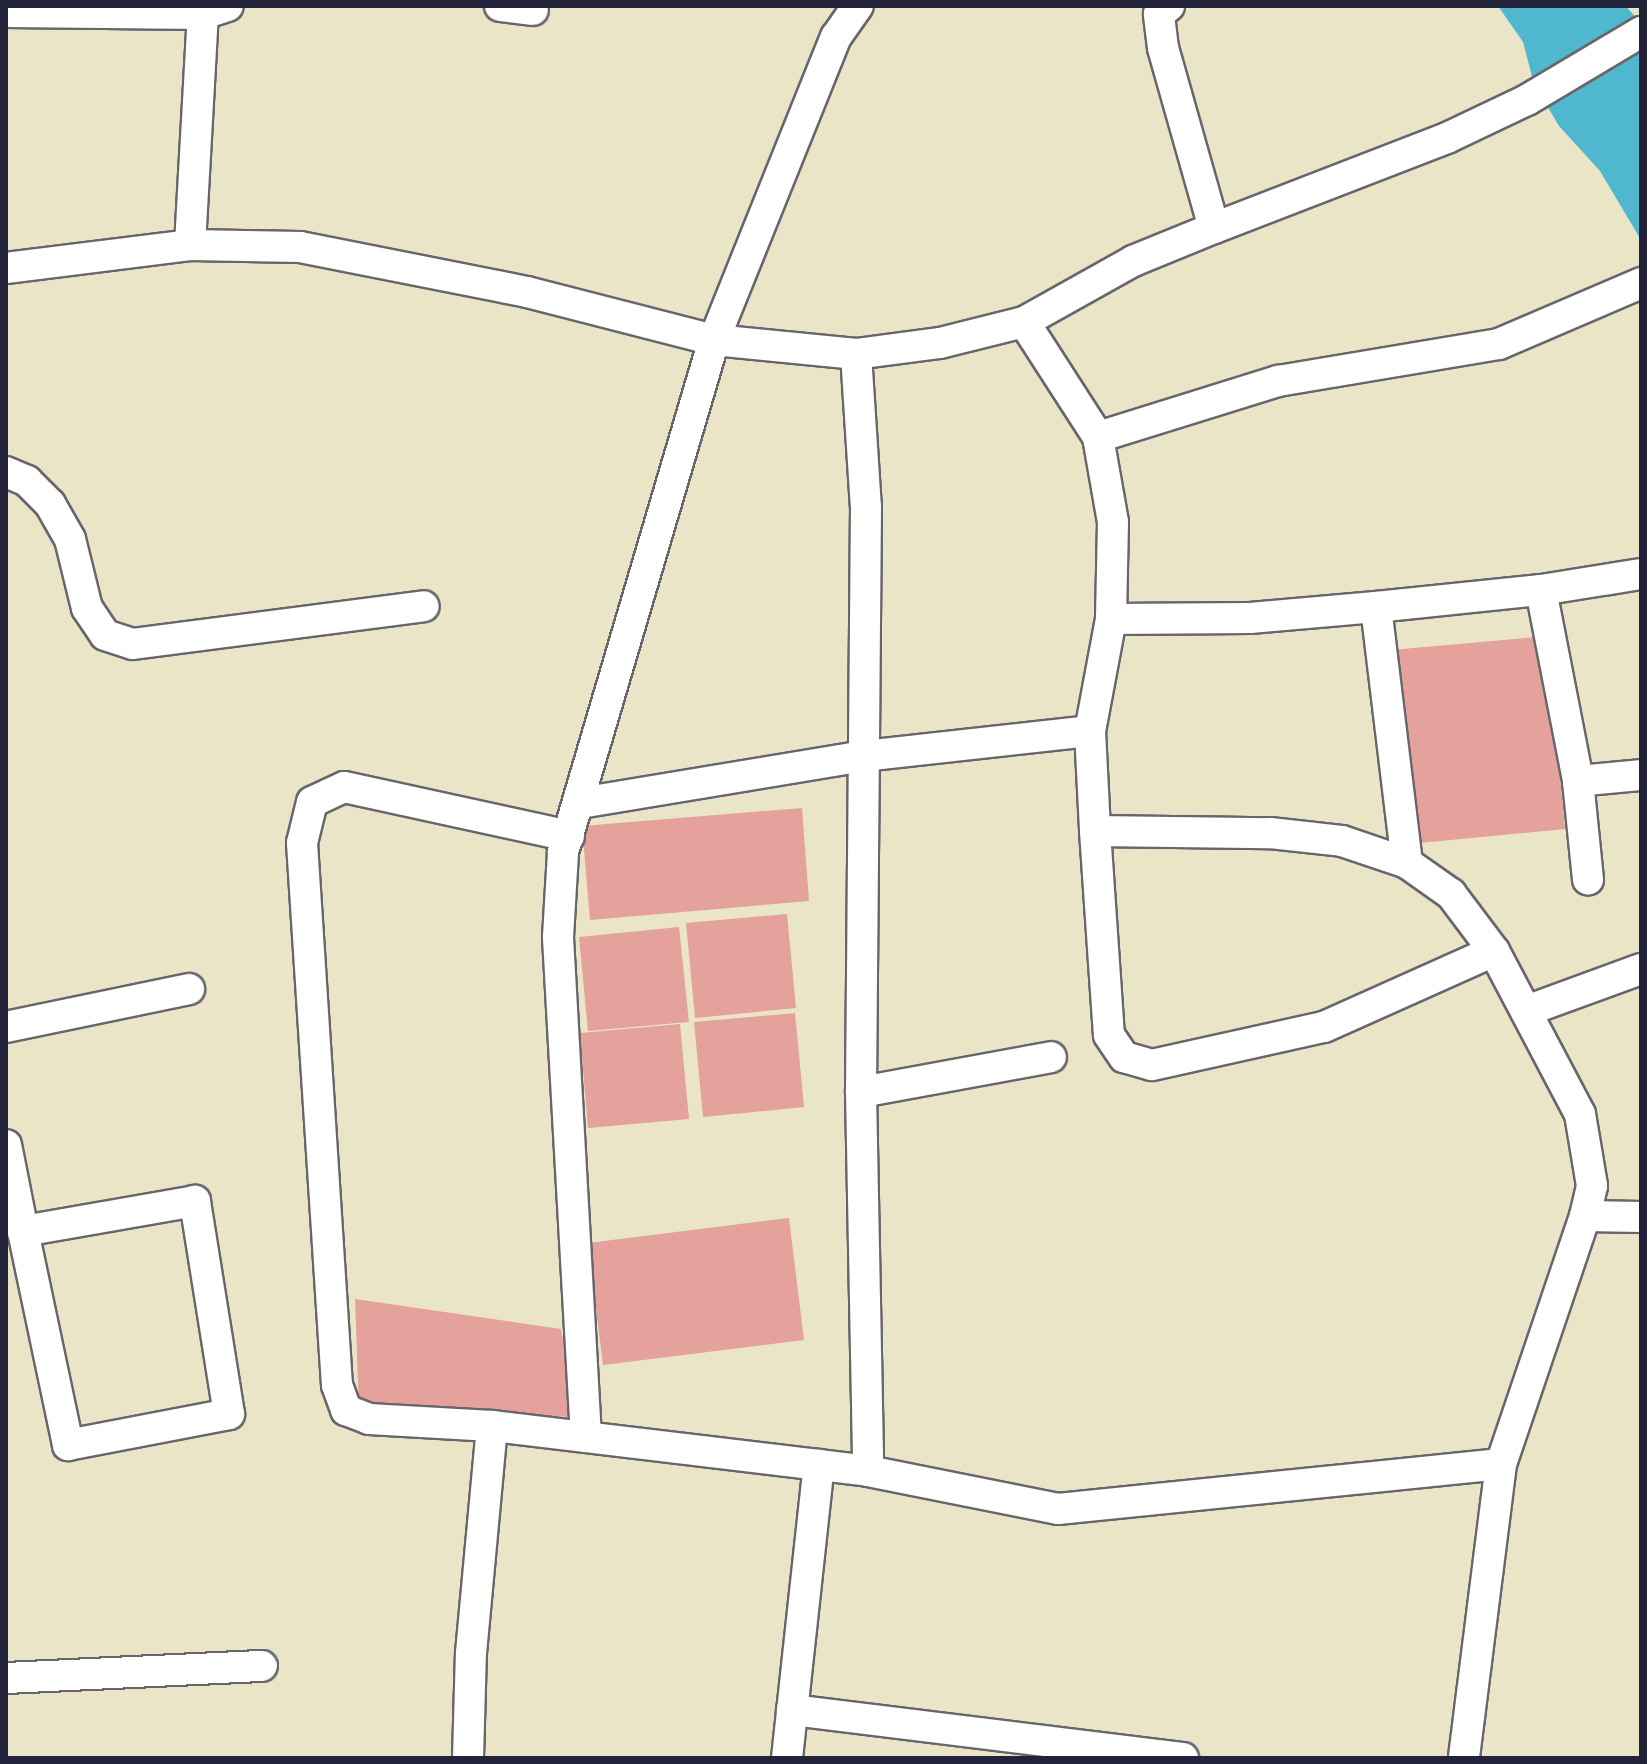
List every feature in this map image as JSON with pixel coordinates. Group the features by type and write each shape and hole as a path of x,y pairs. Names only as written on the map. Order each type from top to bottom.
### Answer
{"street":[{"path":"500,6 533,10"},
{"path":"586,1437 558,937 563,852 580,803 714,340 836,37 858,6"},
{"path":"1162,9 1163,48 1214,228"},
{"path":"6,12 216,10 190,245"},
{"path":"6,268 190,245 300,247 397,264 646,320 714,340 856,354 940,343 1024,322 1133,261 1447,138 1527,100 1641,32"},
{"path":"1098,437 1278,381 1499,344 1641,283"},
{"path":"1024,322 1098,437 1113,522 1111,619 1090,731 1109,1035 1124,1057 1152,1065 1324,1027 1494,951"},
{"path":"856,354 866,507 861,1092 868,1471"},
{"path":"6,472 27,481 50,504 70,539 87,608 105,635 133,644 424,606"},
{"path":"1111,619 1250,618 1541,590 1641,574"},
{"path":"1541,590 1578,781 1588,879"},
{"path":"1376,607 1407,863"},
{"path":"580,803 864,756 1090,731"},
{"path":"1578,781 1641,775"},
{"path":"569,836 344,787 312,802 302,843 337,1385 346,1410 369,1419 492,1426 868,1471 1058,1509 1501,1464"},
{"path":"1095,831 1270,833 1342,841 1407,863 1451,894 1494,951 1580,1114 1592,1186 1585,1216 1501,1464 1464,1758"},
{"path":"1526,1011 1641,969"},
{"path":"6,1027 189,989"},
{"path":"861,1092 1051,1057"},
{"path":"8,1164 68,1445 229,1414 195,1201 23,1231"},
{"path":"1585,1216 1641,1217"},
{"path":"468,1758 471,1653 492,1426"},
{"path":"787,1758 819,1465"},
{"path":"6,1678 262,1666"},
{"path":"792,1710 1183,1758"}],"water":[{"path":"1498,6 1626,6 1641,24 1641,240 1600,171 1559,126 1534,84 1523,42"}],"building":[{"path":"1547,636 1565,829 1409,844 1391,650"},
{"path":"802,808 809,901 590,920 582,826"},
{"path":"787,914 796,1008 695,1018 686,923"},
{"path":"679,927 689,1022 588,1031 579,937"},
{"path":"795,1013 804,1107 703,1117 694,1022"},
{"path":"680,1024 689,1119 588,1128 580,1033"},
{"path":"789,1218 804,1340 603,1365 588,1243"},
{"path":"355,1299 561,1329 577,1417 359,1410"}]}
